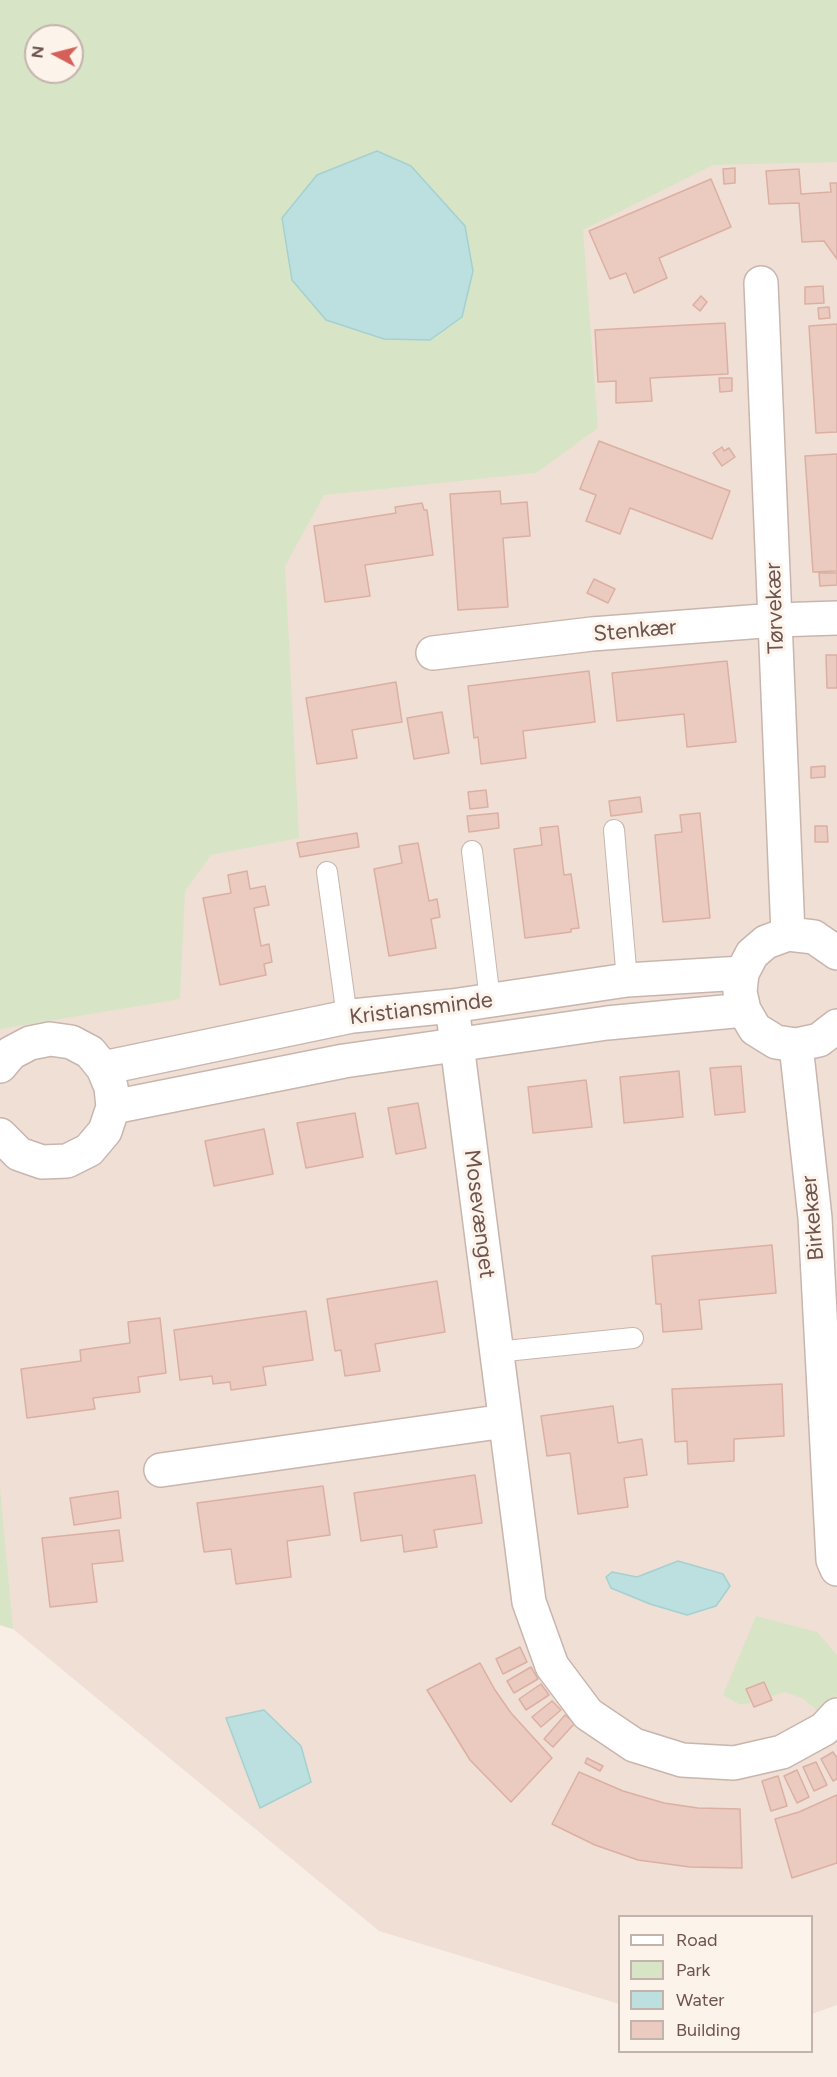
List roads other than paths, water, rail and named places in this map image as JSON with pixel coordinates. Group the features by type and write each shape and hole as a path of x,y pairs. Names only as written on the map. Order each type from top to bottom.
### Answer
{"street":[{"name":"Tørvekær","path":"762,283 788,934"},
{"name":"Stenkær","path":"433,653 592,634 776,620 837,618"},
{"path":"837,953 814,937 788,934 766,942 752,954 742,973 740,992 744,1010 755,1029 776,1042 796,1046 819,1040 837,1026"},
{"name":"Kristiansminde","path":"103,1068 347,1017 452,1006 627,980 742,973"},
{"name":"Mosevænget","path":"452,1006 529,1602 552,1666 588,1714 634,1745 682,1760 734,1763 782,1752 824,1729 837,1715"},
{"name":"Kristiansminde","path":"112,1107 344,1061 607,1023 744,1010"},
{"path":"0,1066 11,1053 30,1043 50,1039 71,1042 90,1052 103,1068 111,1087 112,1107 105,1131 89,1150 67,1161 42,1162 19,1154 0,1135"},
{"name":"Birkekær","path":"796,1046 815,1218 830,1390 833,1560 837,1569"},
{"path":"161,1470 505,1422"}],"lane":[{"path":"614,830 627,980"},
{"path":"472,851 490,1000"},
{"path":"327,872 347,1017"},
{"path":"496,1352 633,1338"}],"water":[{"path":"377,151 411,166 465,226 473,271 462,317 430,340 384,339 326,320 292,280 282,218 317,175"},
{"path":"678,1561 723,1574 730,1586 716,1606 687,1615 650,1604 611,1588 606,1577 612,1572 637,1577"},
{"path":"264,1710 301,1746 311,1782 260,1808 226,1718"}]}
